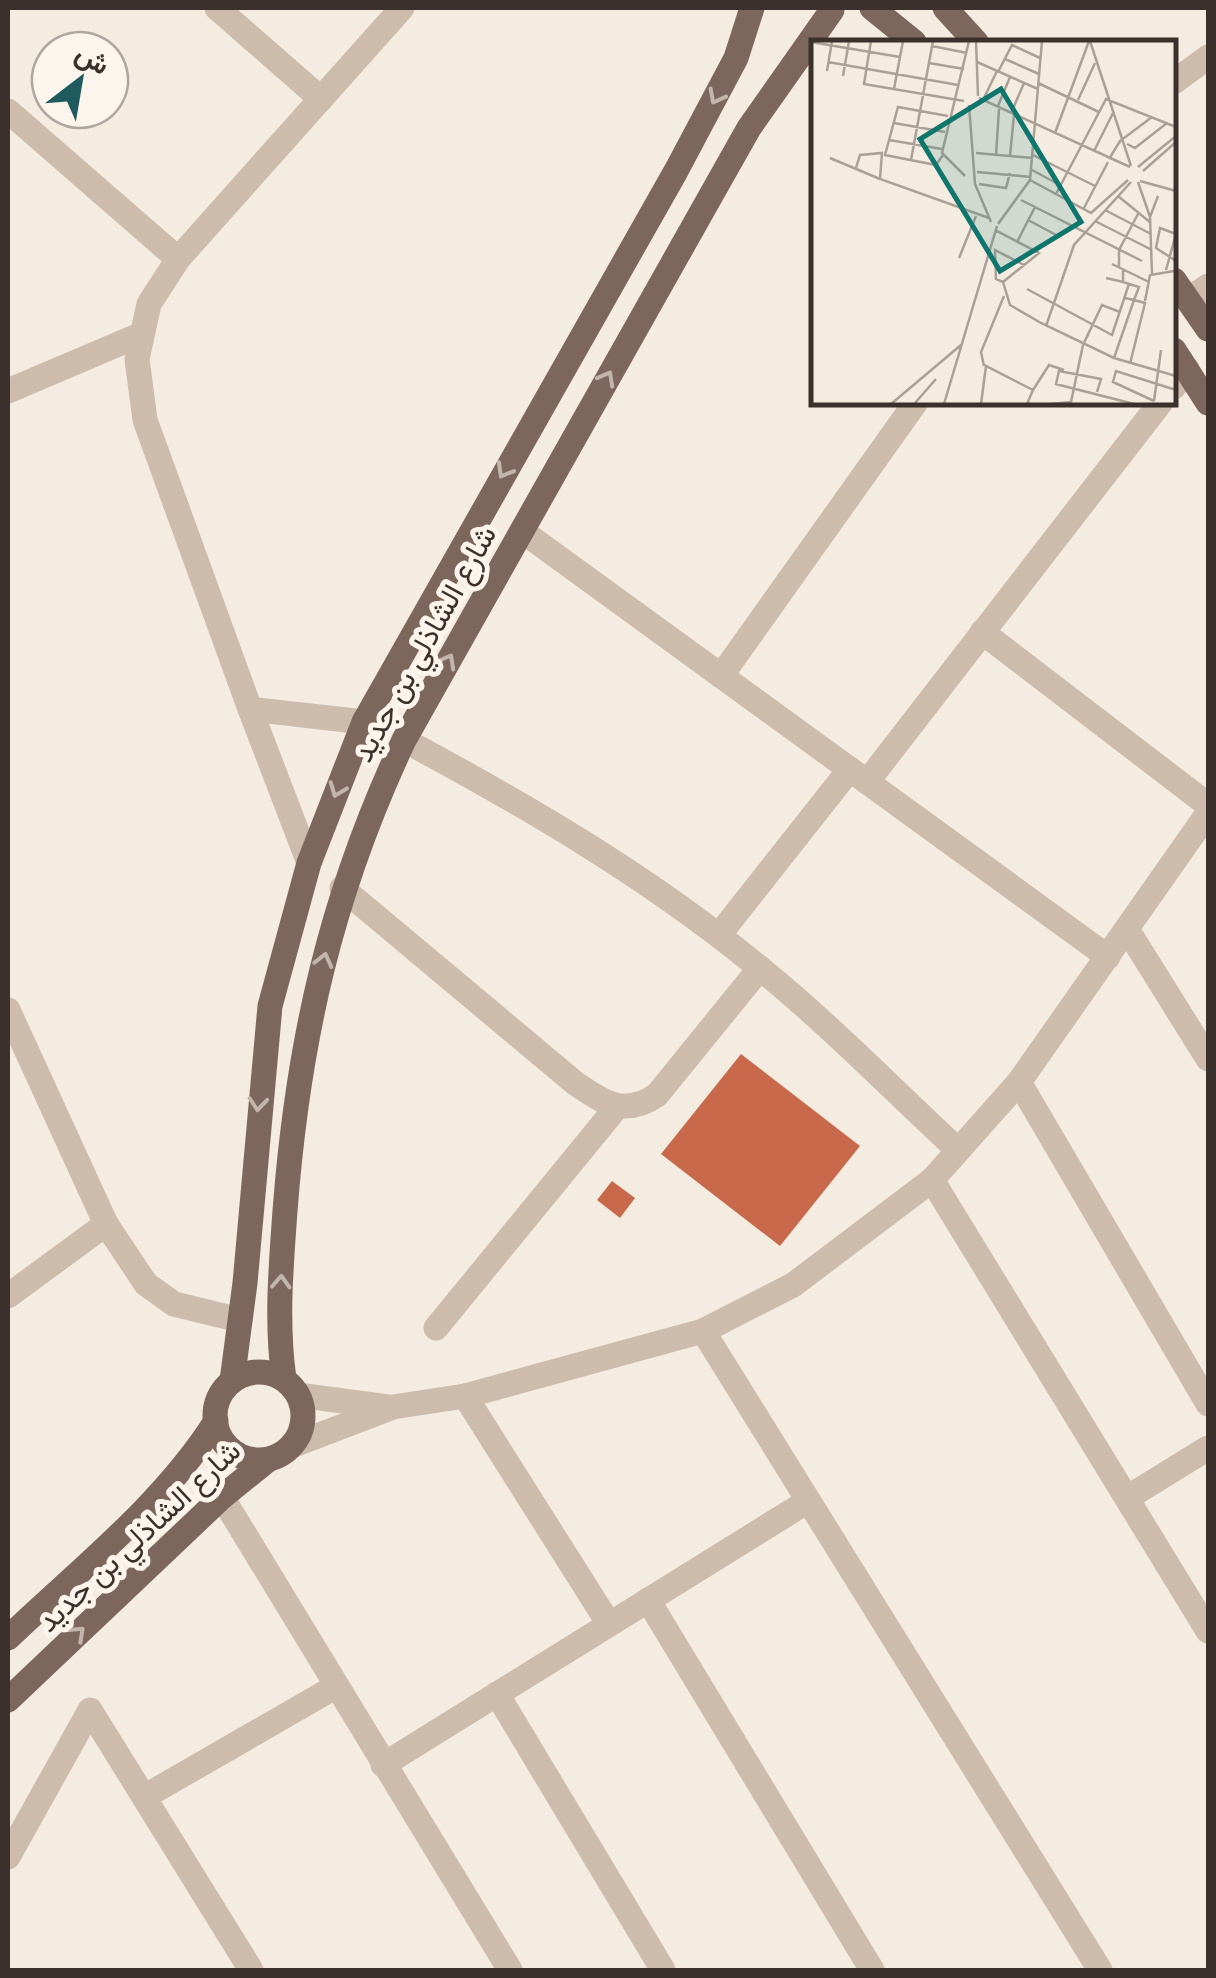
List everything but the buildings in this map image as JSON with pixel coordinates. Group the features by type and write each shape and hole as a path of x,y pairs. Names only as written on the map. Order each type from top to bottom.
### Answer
{"main road":[{"name":"شارع الشاذلي بن جديد","path":"232,1382 270,1006 309,863 364,722 676,171 736,58 752,8"},
{"name":"شارع الشاذلي بن جديد","path":"812,40 835,8"},
{"path":"872,8 912,40"},
{"path":"945,8 974,40"},
{"name":"شارع الشاذلي بن جديد","path":"291,1387 279,1332 290,1146 317,987 342,888 404,740 748,128 811,41"},
{"path":"1190,288 1208,329"},
{"path":"1178,369 1208,403"},
{"path":"251,1373 291,1387 302,1428 280,1452 250,1459 231,1450 216,1421 219,1399 232,1382 251,1373"},
{"name":"شارع الشاذلي بن جديد","path":"8,1638 164,1489 190,1461 216,1421"},
{"name":"شارع الشاذلي بن جديد","path":"8,1700 222,1497 280,1452"}],"street":[{"path":"217,8 321,99"},
{"path":"309,863 145,420 137,359 149,304 178,260 402,8"},
{"path":"1176,80 1208,56"},
{"path":"8,112 178,260"},
{"path":"8,391 142,334"},
{"path":"721,676 914,405"},
{"path":"718,935 982,632 1159,405"},
{"path":"522,531 1108,956"},
{"path":"982,632 1208,805"},
{"path":"250,709 364,722"},
{"path":"404,740 513,798 618,863 718,935 760,968 958,1150"},
{"path":"280,1452 393,1407 465,1396 703,1331 793,1286 932,1180 1019,1082 1208,814"},
{"path":"342,888 575,1083 616,1108 640,1107 657,1096 760,968"},
{"path":"1126,929 1198,1021 1208,1059"},
{"path":"8,1010 106,1224 146,1284 174,1304 240,1320"},
{"path":"1019,1082 1208,1404"},
{"path":"436,1328 616,1108"},
{"path":"932,1180 1207,1625"},
{"path":"8,1296 106,1224"},
{"path":"703,1331 1100,1970"},
{"path":"291,1387 393,1407"},
{"path":"465,1396 609,1624"},
{"path":"1127,1498 1208,1448"},
{"path":"222,1497 510,1970"},
{"path":"383,1765 808,1500"},
{"path":"648,1600 872,1970"},
{"path":"144,1797 335,1687"},
{"path":"497,1694 663,1970"},
{"path":"8,1857 90,1710 251,1970"}]}
